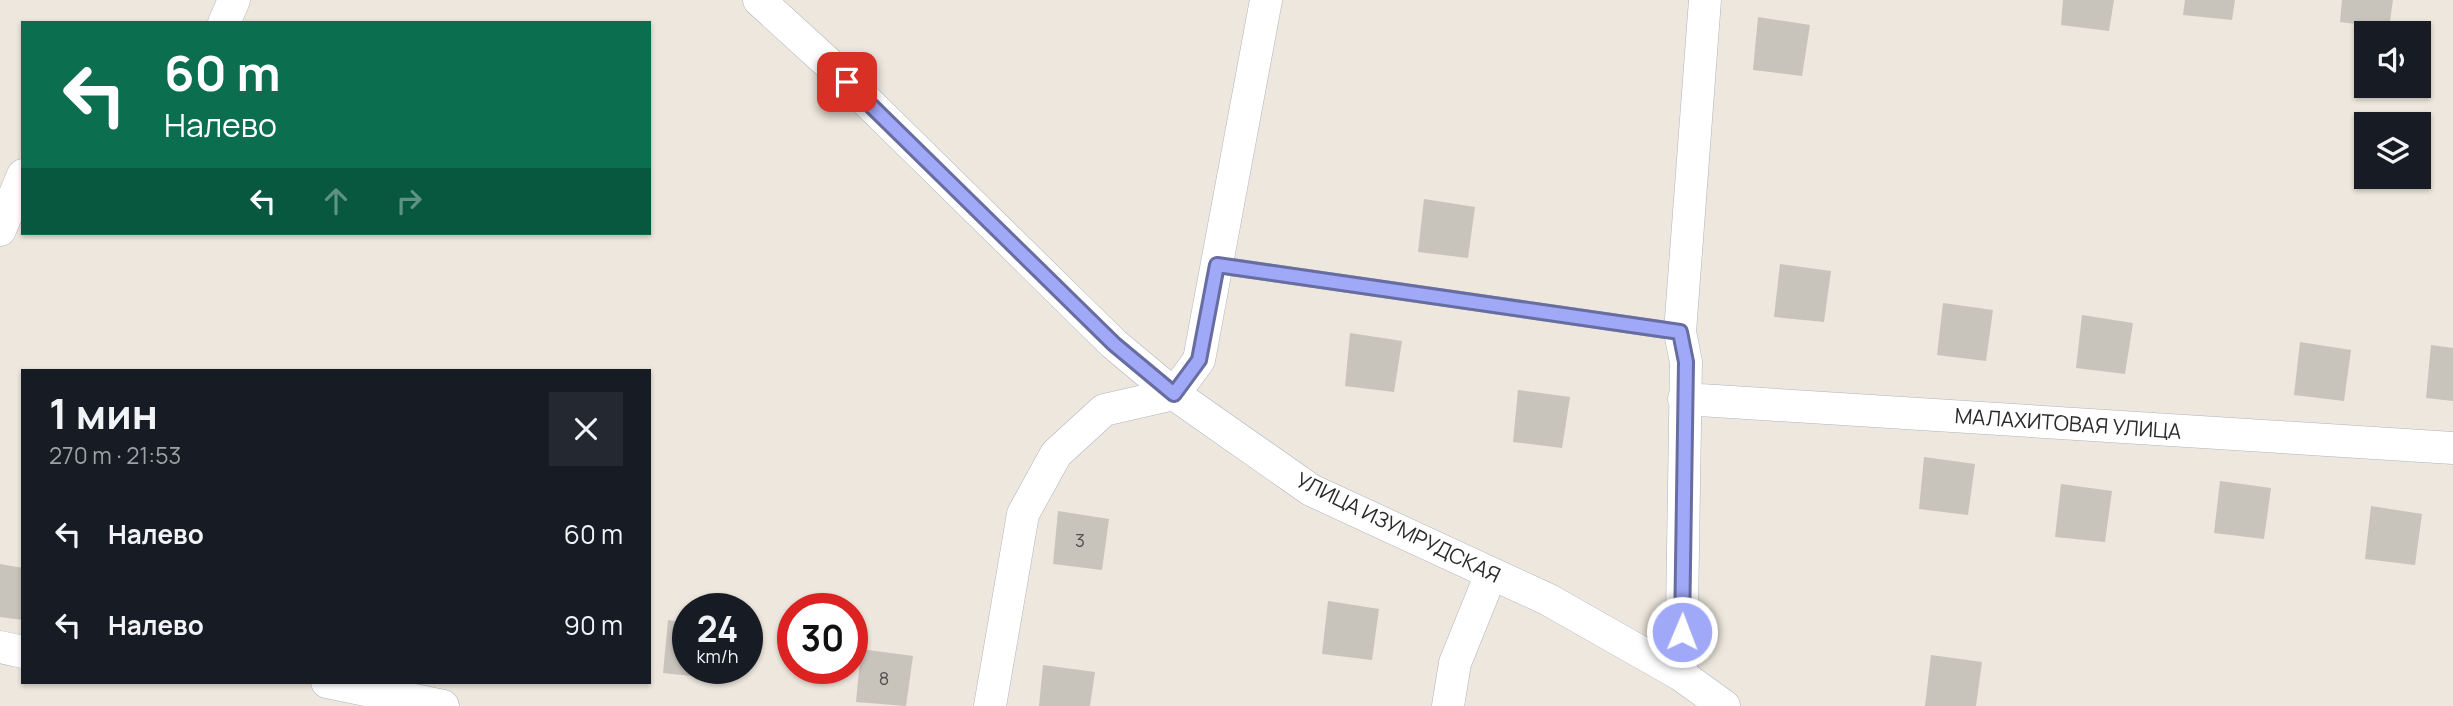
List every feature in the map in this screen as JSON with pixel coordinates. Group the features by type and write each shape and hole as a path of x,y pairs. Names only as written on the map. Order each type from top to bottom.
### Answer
{"street":[{"path":"225,21 234,0"},
{"name":"УЛИЦА ИЗУМРУДСКАЯ","path":"758,0 838,73 1114,344 1174,394 1311,490 1549,600 1681,675 1724,706"},
{"path":"990,706 1023,514 1056,454 1104,410 1174,394 1199,360 1266,0"},
{"path":"1681,675 1686,362 1680,332 1705,0"},
{"path":"0,230 21,180"},
{"name":"МАЛАХИТОВАЯ УЛИЦА","path":"1684,400 2453,448"},
{"path":"1448,706 1455,663 1491,574"},
{"path":"0,647 21,652"},
{"path":"337,684 443,706"}],"lane":[{"path":"1217,265 1680,332"}],"building":[{"path":"2063,0 2114,0 2109,31 2061,25"},
{"path":"2185,0 2235,0 2232,20 2183,15"},
{"path":"2342,0 2393,0 2390,21 2340,22"},
{"path":"1758,17 1810,25 1802,76 1753,70"},
{"path":"1424,199 1475,207 1468,258 1418,252"},
{"path":"1780,264 1831,271 1824,322 1774,317"},
{"path":"1943,303 1993,310 1986,361 1937,355"},
{"path":"2082,315 2133,323 2125,374 2076,368"},
{"path":"1350,333 1402,341 1394,392 1345,386"},
{"path":"2300,342 2351,350 2344,401 2294,395"},
{"path":"2431,345 2453,348 2453,401 2426,398"},
{"path":"1518,390 1570,397 1562,448 1513,442"},
{"path":"1924,457 1975,464 1968,515 1919,509"},
{"path":"2220,481 2271,488 2264,539 2214,533"},
{"path":"2061,484 2112,491 2105,542 2055,537"},
{"path":"2371,506 2422,514 2415,565 2365,559"},
{"path":"1058,511 1109,519 1102,570 1053,564"},
{"path":"0,564 21,568 21,620 0,617"},
{"path":"1328,601 1379,609 1372,660 1322,654"},
{"path":"668,620 672,621 672,674 663,673"},
{"path":"868,650 913,656 906,706 856,702 858,684 868,684"},
{"path":"1931,655 1982,662 1976,706 1925,706"},
{"path":"1043,665 1095,672 1090,706 1039,706"}],"route":[{"path":"847,82 1114,344 1174,394 1199,360 1217,265 1680,332 1686,362 1682,632"}]}
